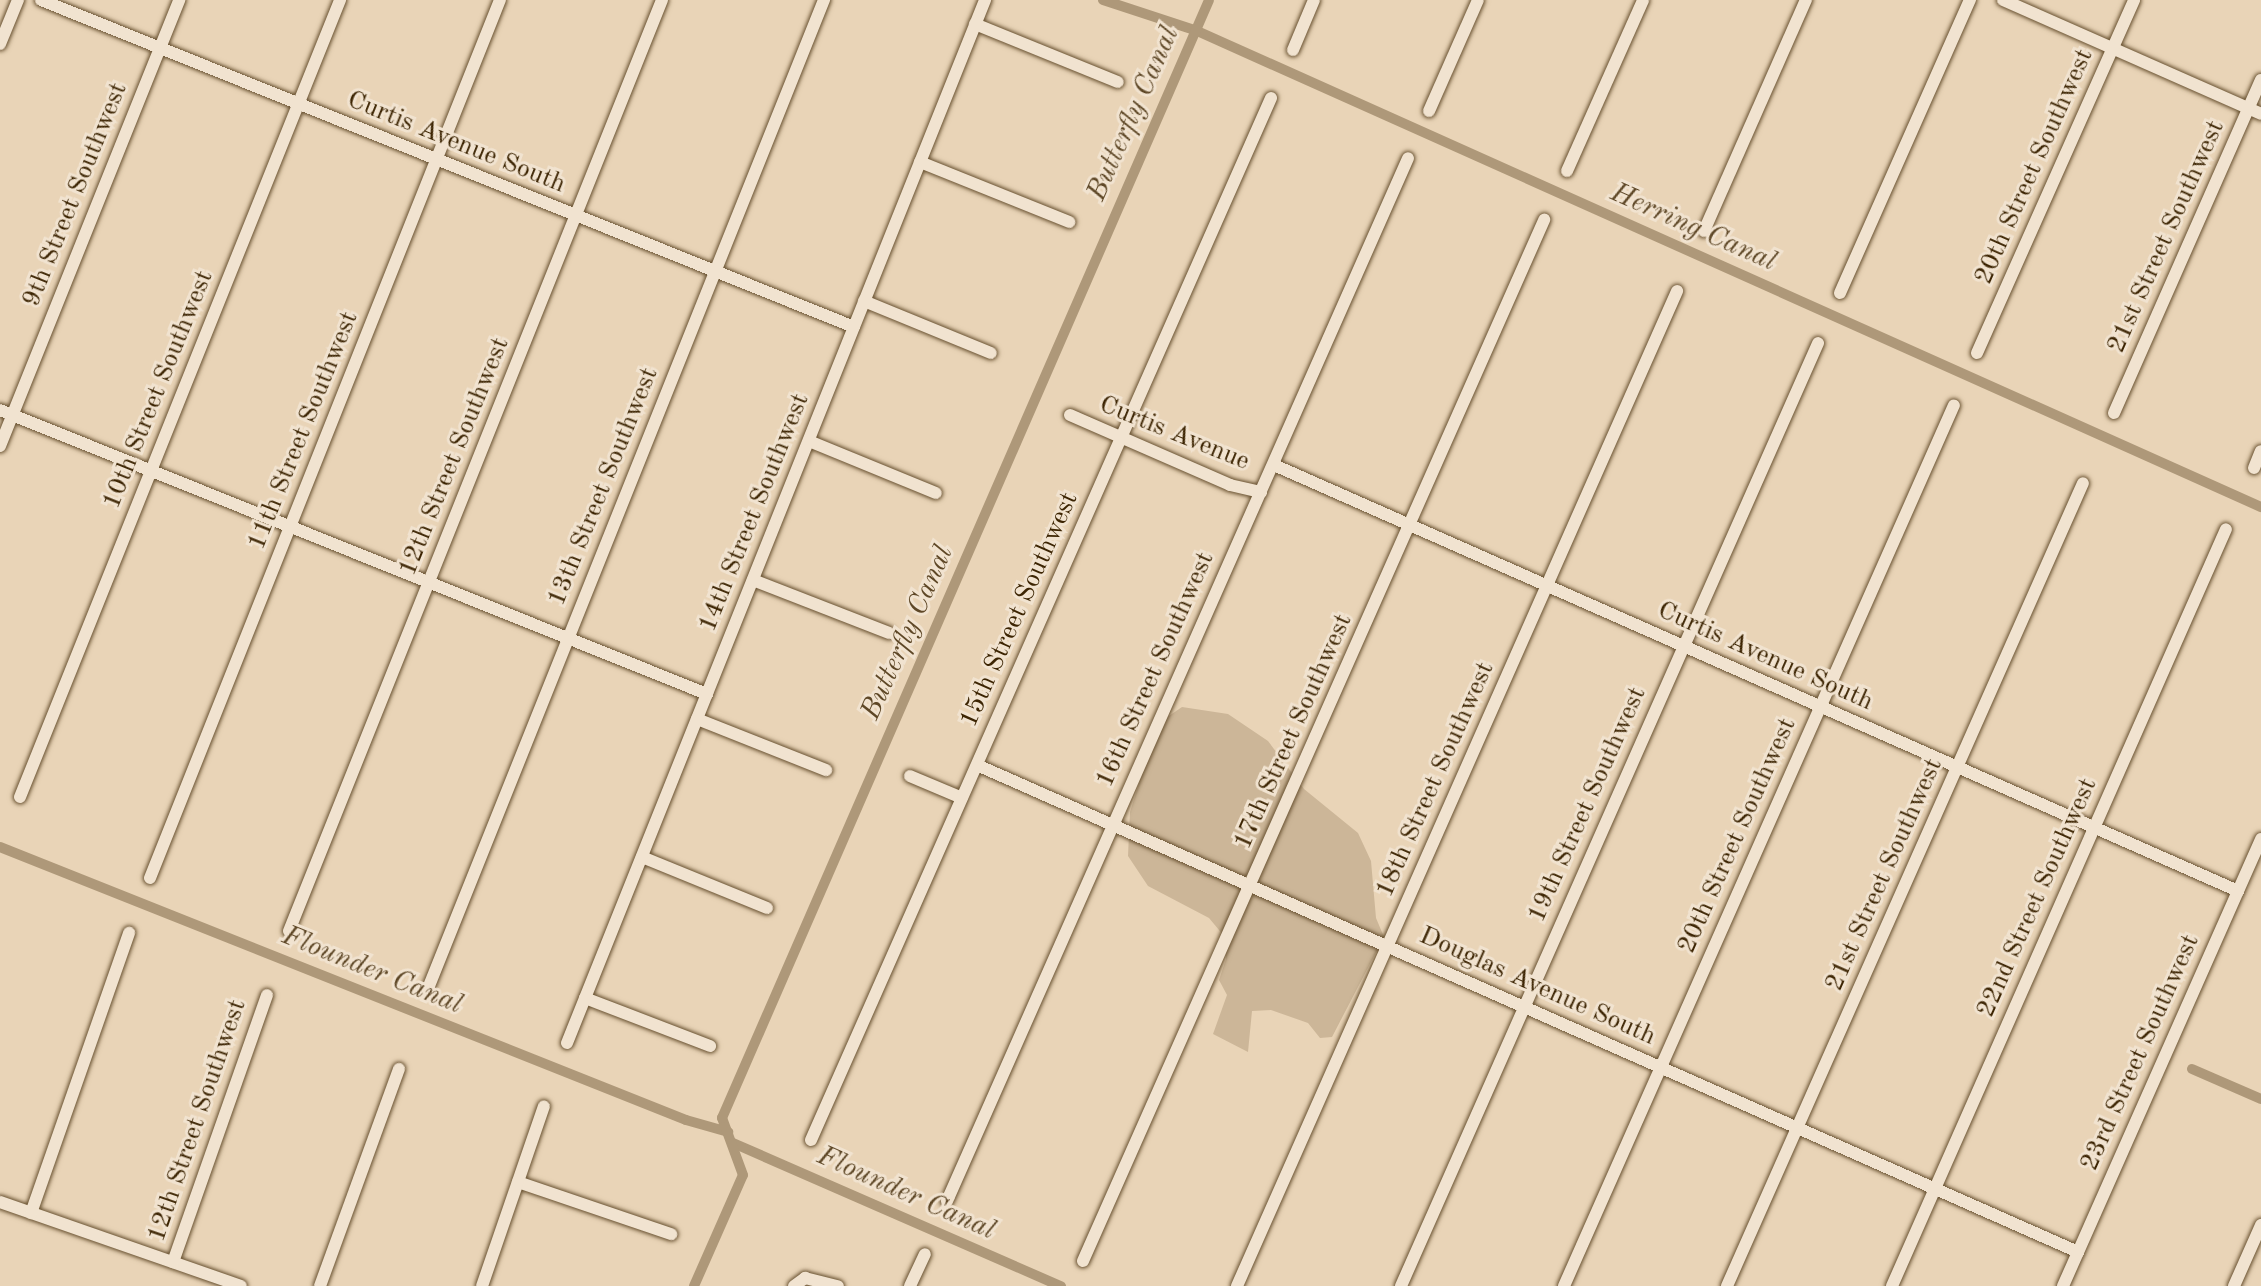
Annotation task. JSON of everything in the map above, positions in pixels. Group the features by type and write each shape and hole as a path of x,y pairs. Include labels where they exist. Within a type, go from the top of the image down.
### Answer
{"street":[{"path":"0,44 18,0"},
{"name":"Curtis Avenue South","path":"41,0 854,327"},
{"name":"9th Street Southwest","path":"0,446 6,412 178,0"},
{"name":"10th Street Southwest","path":"20,797 340,0"},
{"name":"11th Street Southwest","path":"150,878 500,0"},
{"name":"12th Street Southwest","path":"289,931 663,0"},
{"name":"13th Street Southwest","path":"427,991 824,0"},
{"name":"14th Street Southwest","path":"567,1043 985,0"},
{"path":"1293,50 1314,0"},
{"path":"1429,111 1478,0"},
{"path":"1567,171 1643,0"},
{"path":"1704,231 1806,0"},
{"path":"1840,293 1970,0"},
{"path":"2003,0 2255,111"},
{"name":"20th Street Southwest","path":"1978,352 2134,0"},
{"path":"975,24 1118,82"},
{"name":"21st Street Southwest","path":"2114,413 2255,111 2261,80"},
{"name":"15th Street Southwest","path":"811,1140 1271,98"},
{"name":"16th Street Southwest","path":"947,1201 1408,158"},
{"path":"920,162 1069,222"},
{"name":"17th Street Southwest","path":"1083,1261 1544,220"},
{"name":"18th Street Southwest","path":"1237,1286 1677,292"},
{"path":"864,302 991,353"},
{"name":"19th Street Southwest","path":"1401,1286 1818,343"},
{"name":"20th Street Southwest","path":"1564,1286 1954,405"},
{"path":"6,412 707,694"},
{"name":"Curtis Avenue","path":"1070,415 1230,485 1261,492"},
{"path":"808,441 936,493"},
{"path":"2254,468 2261,451"},
{"name":"Curtis Avenue South","path":"1274,465 2238,891"},
{"name":"21st Street Southwest","path":"1727,1286 2083,483"},
{"name":"22nd Street Southwest","path":"1892,1286 2226,529"},
{"path":"753,580 889,633"},
{"path":"697,719 826,770"},
{"name":"Douglas Avenue South","path":"977,765 2078,1252"},
{"path":"910,775 962,798"},
{"name":"23rd Street Southwest","path":"2064,1286 2261,839"},
{"path":"642,857 767,908"},
{"path":"30,1213 129,933"},
{"name":"12th Street Southwest","path":"173,1262 267,995"},
{"path":"586,998 710,1046"},
{"path":"320,1286 398,1069"},
{"path":"482,1286 544,1105"},
{"path":"518,1182 671,1234"},
{"path":"0,1202 241,1286"},
{"path":"2234,1286 2261,1225"},
{"path":"910,1286 925,1254"},
{"path":"794,1286 805,1278 838,1286"}],"shaded area":[{"path":"1182,707 1228,714 1268,741 1304,789 1358,833 1371,861 1376,918 1384,937 1332,1037 1320,1038 1308,1023 1271,1010 1252,1011 1248,1052 1213,1034 1227,995 1219,980 1226,959 1224,936 1209,918 1148,886 1128,856 1130,812 1141,777 1166,718"}],"waterway":[{"name":"Herring Canal","path":"1103,0 1195,30 2261,507"},
{"name":"Butterfly Canal","path":"694,1286 743,1175 722,1118 1209,0"},
{"name":"Flounder Canal","path":"0,847 686,1120 728,1132"},
{"path":"2192,1069 2261,1099"},
{"name":"Flounder Canal","path":"733,1143 1061,1286"}]}
